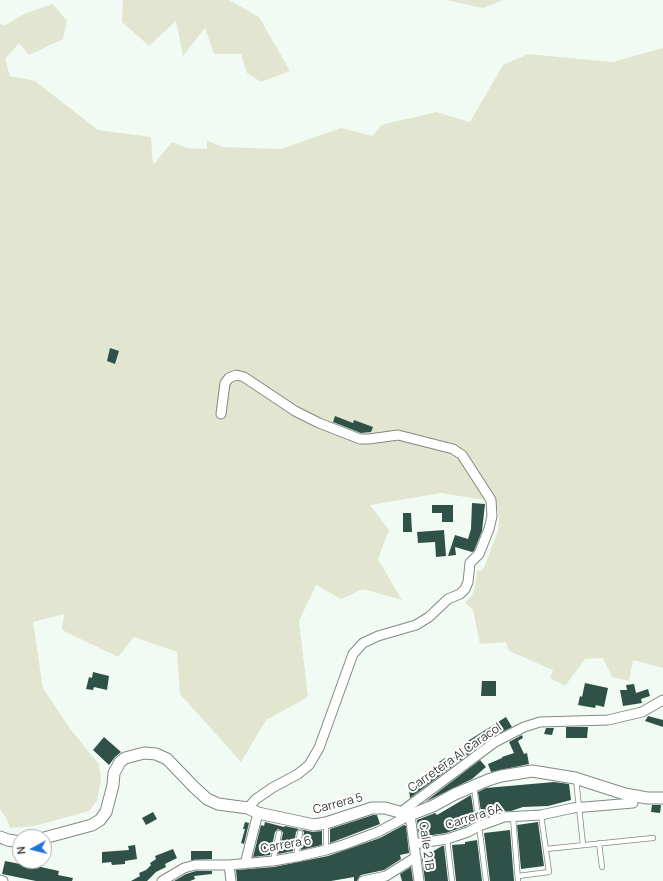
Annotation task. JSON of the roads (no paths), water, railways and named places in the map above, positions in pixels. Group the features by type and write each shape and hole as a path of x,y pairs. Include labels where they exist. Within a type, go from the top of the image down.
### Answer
{"street":[{"path":"221,414 224,383 229,378 236,375 244,377 295,411 319,423 360,439 398,436 454,449 462,455 491,500 492,516 489,529 479,554 470,563 468,582 465,589 460,594 448,599 429,617 416,625 378,636 363,644 353,654 319,748 309,765 298,774 272,788 256,799 245,864"},
{"name":"Carretera Al Caracol","path":"405,813 494,742 524,727 540,722 608,720 642,712 663,700"},
{"name":"Carrera 5","path":"52,836 92,825 100,820 106,812 113,785 114,773 120,762 125,758 144,753 156,754 167,759 207,799 218,804 314,825 326,823 372,808 385,808 405,813"},
{"name":"Carrera 6","path":"162,881 184,868 273,861 296,857 343,845 378,832 405,813 433,806 455,794 501,776 532,771 575,778 625,794 647,798 663,798"},
{"name":"Carrera 6A","path":"414,844 447,839 504,817 541,815 578,808 633,803"},
{"name":"Calle 21B","path":"405,813 414,844 419,881"},
{"path":"0,837 12,841"},
{"path":"364,881 386,878 416,857"},
{"path":"229,865 231,881"}],"lane":[{"path":"575,778 583,845"},
{"path":"474,786 486,881"},
{"path":"513,817 518,879 549,872 541,815"},
{"path":"326,823 326,850"},
{"path":"273,861 279,833"},
{"path":"296,857 300,833"},
{"path":"546,849 653,838"},
{"path":"447,839 452,881"},
{"path":"600,843 602,867"}]}
